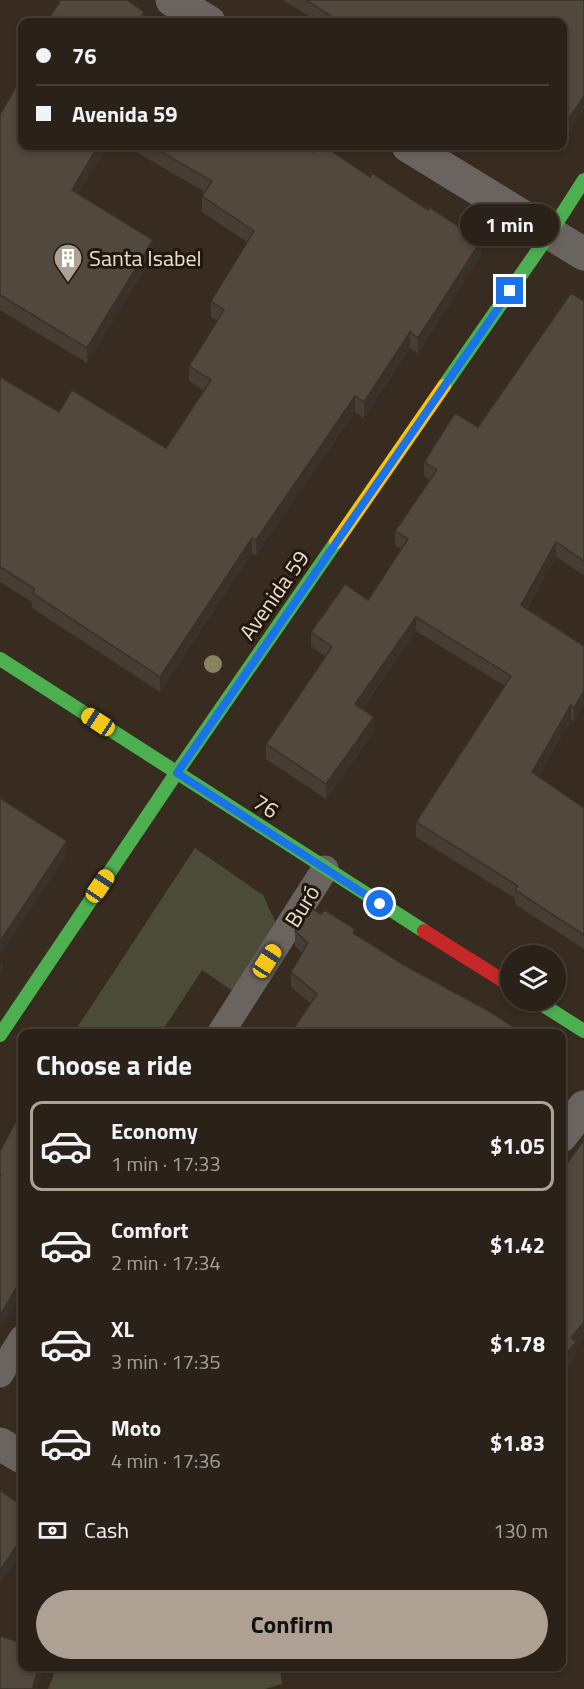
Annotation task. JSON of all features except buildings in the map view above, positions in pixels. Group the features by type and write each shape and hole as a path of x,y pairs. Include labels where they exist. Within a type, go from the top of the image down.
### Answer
{"street":[{"path":"172,0 201,18"},
{"path":"415,150 584,254"},
{"name":"Avenida 59","path":"0,1035 177,773 550,233 584,180"},
{"name":"76","path":"0,659 325,869 500,979"},
{"path":"552,1011 584,1031"},
{"path":"566,1130 584,1107"},
{"path":"0,1444 18,1455"}],"lane":[{"name":"Buró","path":"223,1029 325,869"},
{"path":"0,1374 18,1345"}],"green space":[{"path":"195,848 263,895 279,930 237,994 202,970 164,1029 76,1029"},
{"path":"55,1671 280,1671 282,1684 265,1689 48,1689"}],"traffic: fast":[{"path":"444,386 584,180"},
{"path":"0,1035 175,775 336,542"},
{"path":"0,659 424,931"},
{"path":"552,1011 584,1031"}],"traffic: slow":[{"path":"336,542 444,386"}],"traffic: jam":[{"path":"424,931 500,979"}],"place":[{"name":"Santa Isabel","path":"68,284"}],"route":[{"path":"380,904 177,773 510,291"}]}
